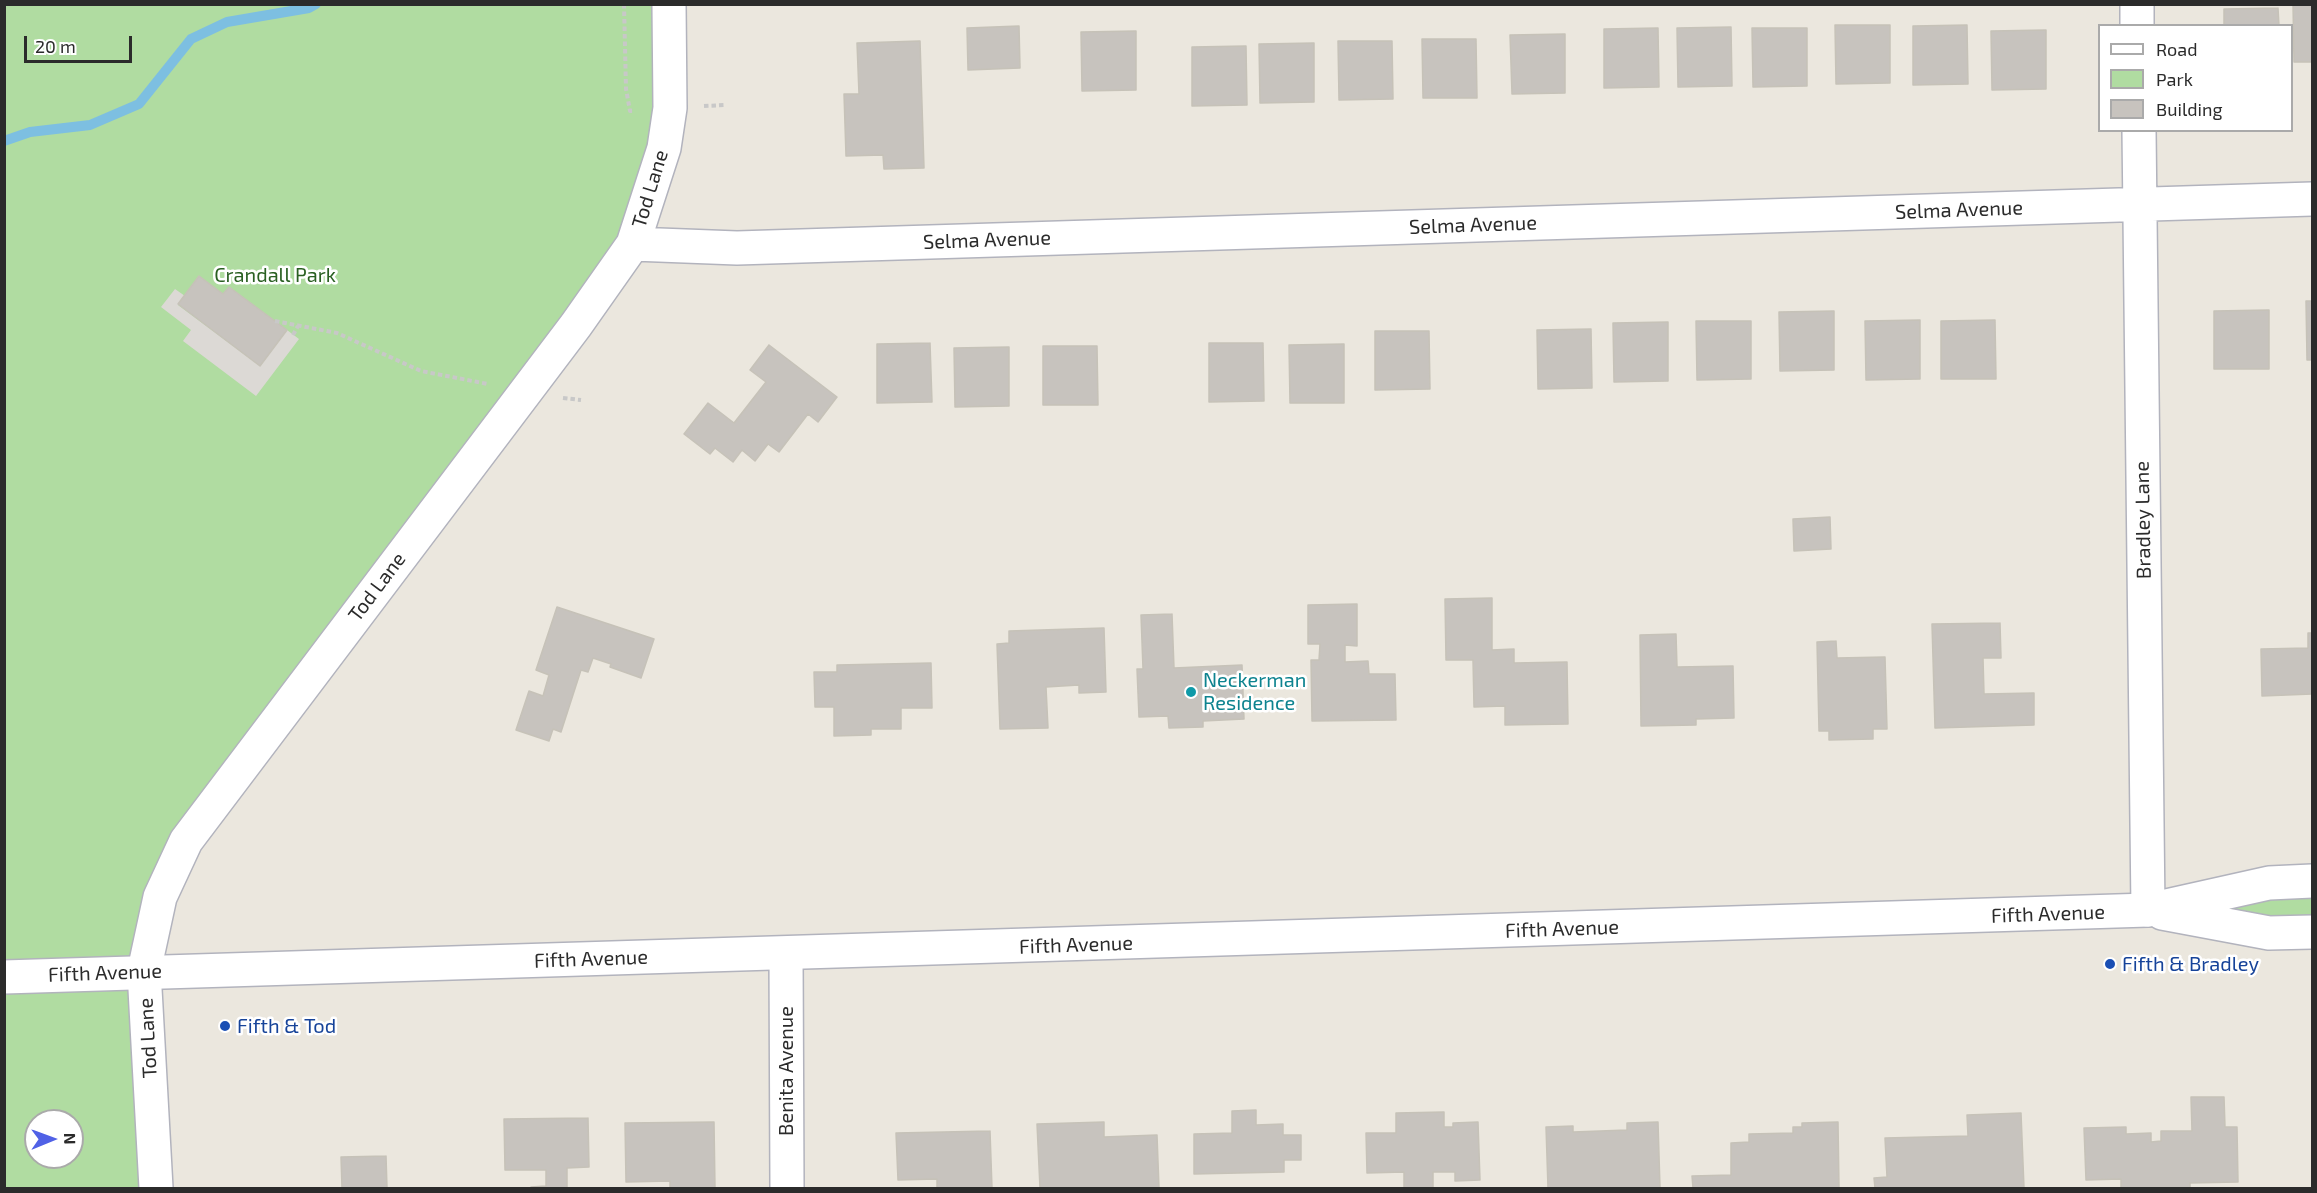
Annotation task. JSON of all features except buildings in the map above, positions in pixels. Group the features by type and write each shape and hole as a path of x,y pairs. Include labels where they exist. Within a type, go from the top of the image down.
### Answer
{"street":[{"name":"Tod Lane","path":"156,1188 144,971 160,897 186,841 576,325 633,244 664,148 670,108 669,4"},
{"path":"2137,4 2138,24"},
{"name":"Bradley Lane","path":"2139,132 2148,910"},
{"name":"Selma Avenue","path":"633,244 749,248 2313,199"},
{"name":"Fifth Avenue","path":"4,977 2148,910 2269,883 2313,881"},
{"name":"Fifth Avenue","path":"2148,910 2269,933 2313,932"},
{"name":"Benita Avenue","path":"786,954 787,1188"}],"path":[{"path":"274,321 336,333 421,371 525,392 581,400"},
{"path":"293,335 298,326"}],"green space":[{"name":"Crandall Park","path":"5,5 669,5 633,244 160,897 156,1188 5,1188"},
{"path":"2312,881 2312,932 2148,910"}],"shaded area":[{"path":"175,289 185,296 178,305 260,366 287,330 299,339 256,396 183,341 191,330 161,307"}],"waterway":[{"path":"4,141 30,132 90,125 139,104 191,39 227,22 309,8 316,4"}],"place":[{"name":"Neckerman Residence","path":"1191,692"},
{"name":"Fifth & Bradley","path":"2110,964"},
{"name":"Fifth & Tod","path":"225,1026"}]}
